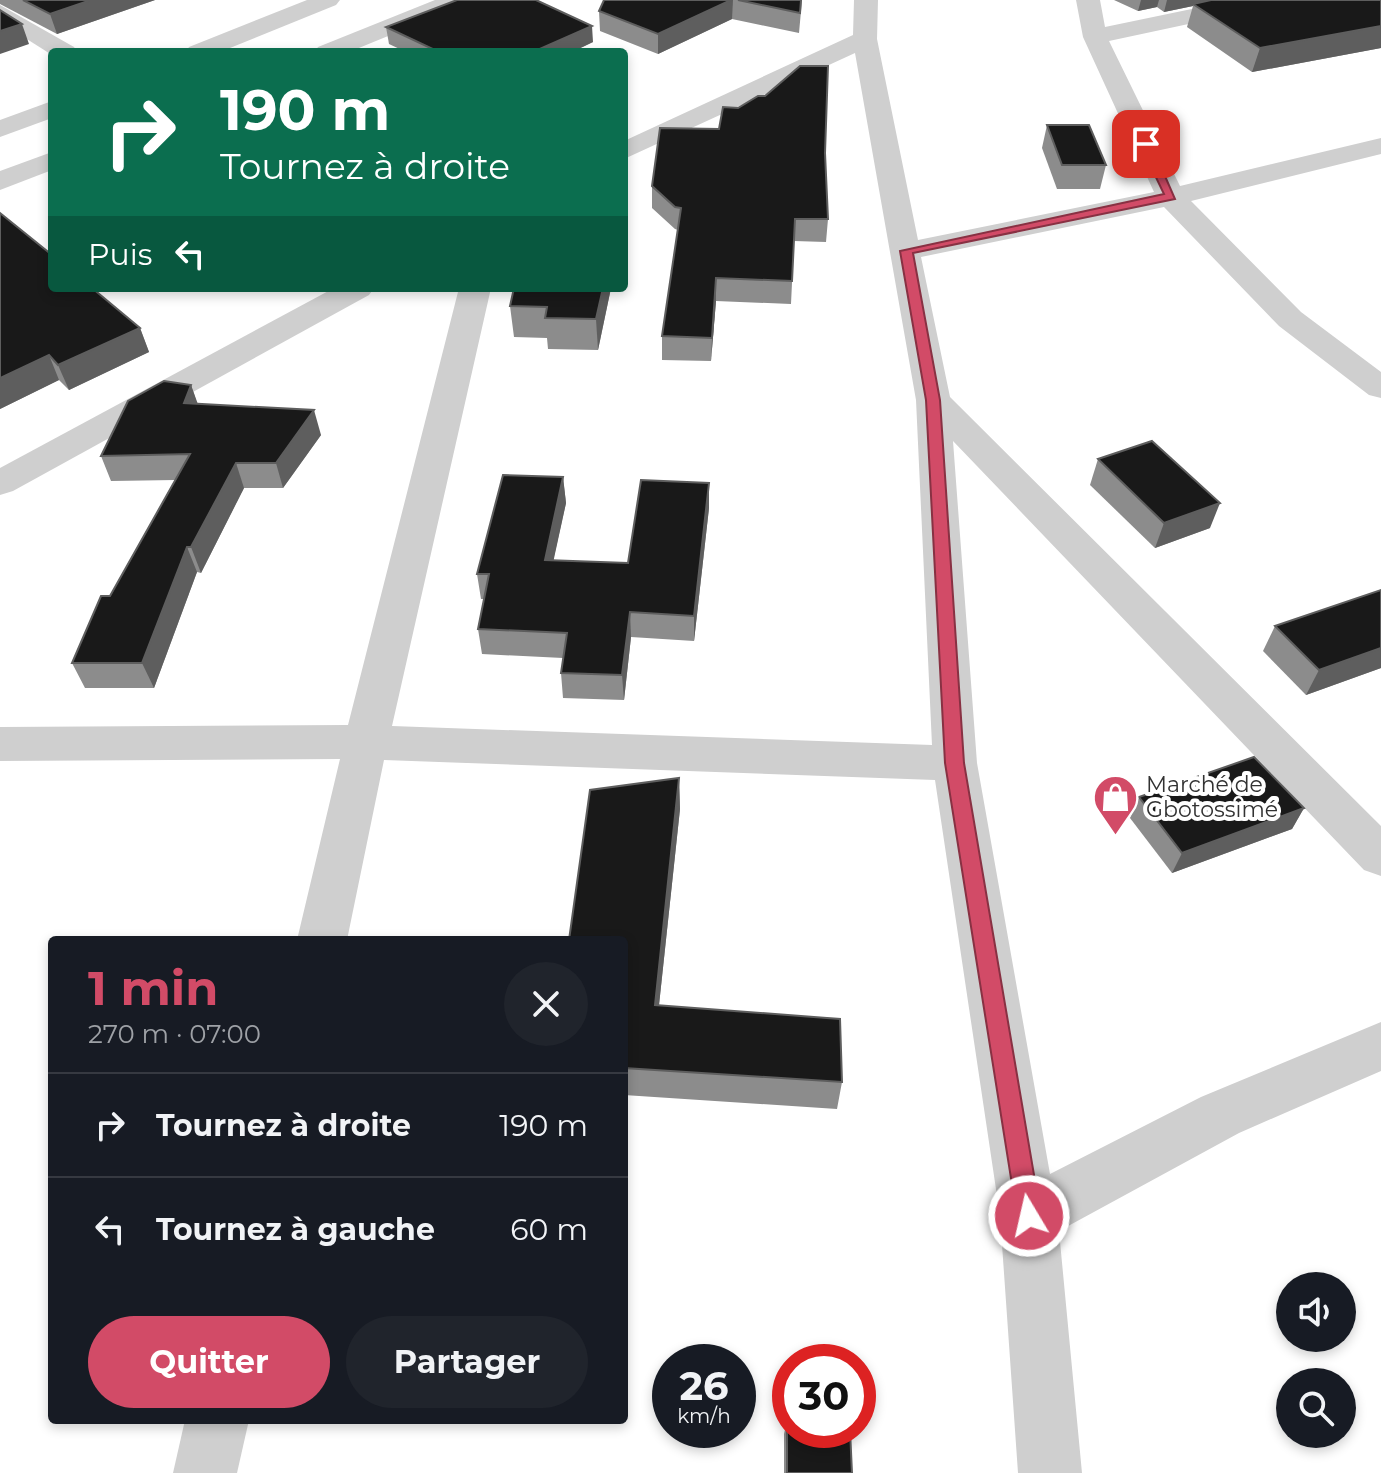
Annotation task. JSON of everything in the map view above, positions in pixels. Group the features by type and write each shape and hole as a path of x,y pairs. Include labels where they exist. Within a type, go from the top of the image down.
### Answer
{"street":[{"path":"209,48 328,0"},
{"path":"340,48 456,0"},
{"path":"866,0 865,39 933,400 955,763 1029,1216 1050,1473"},
{"path":"1088,0 1095,37 1171,197 1290,319 1381,388"},
{"path":"1095,37 1268,0"},
{"path":"0,12 58,48"},
{"path":"280,21 328,48"},
{"path":"628,149 865,39"},
{"path":"0,129 48,111"},
{"path":"907,251 1171,197 1381,146"},
{"path":"0,181 48,162"},
{"path":"0,483 351,292"},
{"path":"323,936 474,292"},
{"path":"933,400 1381,856"},
{"path":"0,744 366,742 955,763"},
{"path":"1029,1216 1220,1115 1381,1046"},
{"path":"205,1473 216,1424"}],"building":[{"path":"23,0 91,0 50,14"},
{"path":"457,0 536,0 592,26 542,48 431,48 386,27"},
{"path":"604,0 731,0 658,34 599,11"},
{"path":"738,0 801,0 800,13"},
{"path":"1211,0 1381,0 1381,26 1260,48 1193,4"},
{"path":"0,10 22,24 0,31"},
{"path":"800,66 828,66 825,153 828,219 795,219 792,281 716,278 712,338 662,336 681,208 675,207 652,186 660,128 719,129 723,107 738,108 758,96 765,96"},
{"path":"1047,125 1089,125 1106,165 1062,165"},
{"path":"0,213 48,252 48,292 97,292 140,328 58,365 49,355 0,378"},
{"path":"513,292 602,292 596,319 545,318 547,307 510,306"},
{"path":"164,381 191,385 184,403 314,410 276,463 236,463 191,547 187,547 142,663 72,663 101,596 110,596 190,454 101,456 128,401"},
{"path":"1152,441 1220,503 1164,523 1098,459"},
{"path":"503,475 563,477 545,560 628,563 641,480 709,483 694,616 630,612 622,675 561,673 567,633 478,629 489,574 477,574"},
{"path":"1381,590 1381,648 1319,670 1275,626"},
{"path":"1254,757 1304,808 1182,853 1139,797"},
{"path":"679,778 655,1005 840,1019 842,1082 628,1068 628,936 570,936 590,790"},
{"path":"787,1448 851,1448 852,1473 787,1473"}],"place":[{"name":"Marché de Gbotossimé","path":"1115,836"}],"route":[{"path":"1029,1216 955,763 933,400 907,251 1171,197 1146,144"}]}
